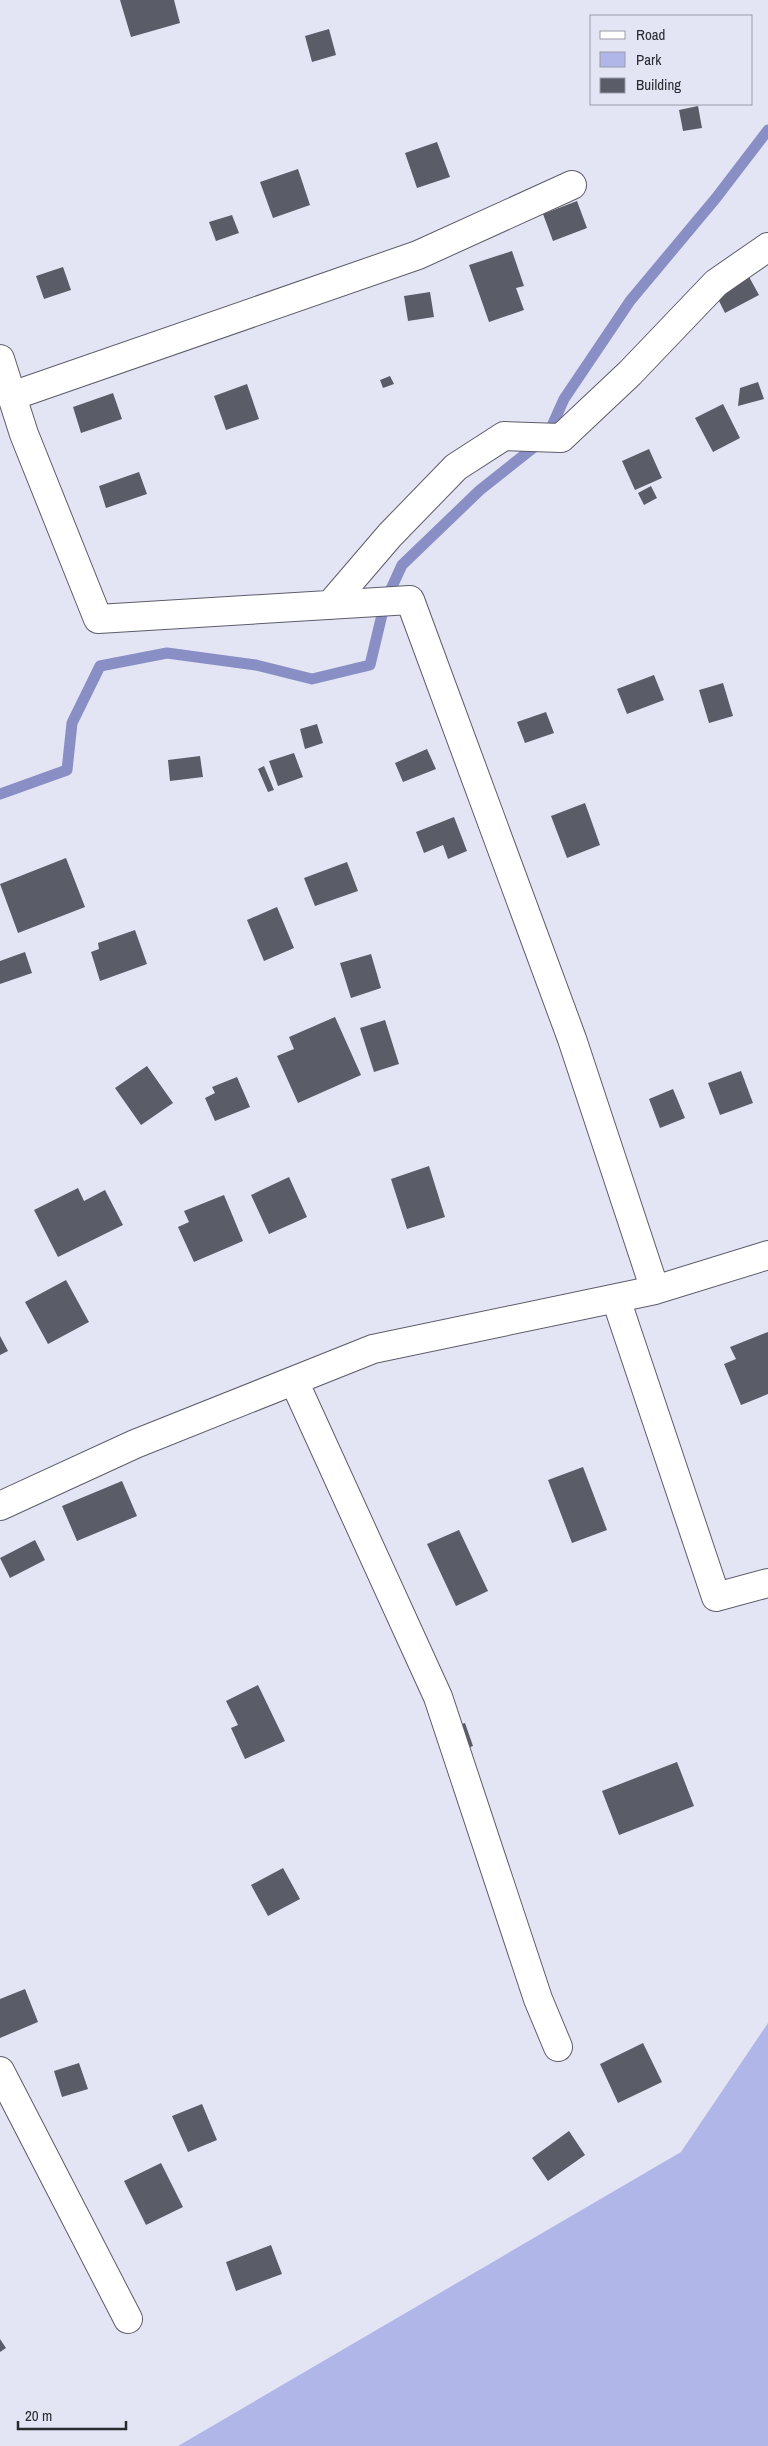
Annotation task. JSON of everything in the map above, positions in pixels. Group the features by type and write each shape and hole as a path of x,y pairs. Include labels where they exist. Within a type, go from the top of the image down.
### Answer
{"street":[{"path":"12,396 418,255 572,185"},
{"path":"330,605 390,535 456,467 504,436 561,438 630,373 716,283 768,247"},
{"path":"0,359 24,434 98,618 410,600 572,1039 656,1290"},
{"path":"0,1506 135,1444 373,1349 656,1290 768,1255"},
{"path":"616,1299 716,1597 768,1582"},
{"path":"294,1381 438,1697 538,1999 558,2048"},
{"path":"0,2071 128,2319"}],"green space":[{"path":"768,2023 768,2446 178,2446 681,2152"}],"building":[{"path":"120,0 174,0 180,23 131,37"},
{"path":"329,29 336,55 312,62 305,36"},
{"path":"698,106 702,128 683,131 679,110"},
{"path":"437,142 450,177 417,188 405,153"},
{"path":"298,169 310,205 273,218 260,182"},
{"path":"577,201 587,228 553,241 543,214"},
{"path":"232,215 239,233 216,241 209,222"},
{"path":"512,251 524,286 516,288 524,310 489,322 469,265"},
{"path":"63,267 71,290 44,299 36,276"},
{"path":"748,275 759,295 725,313 715,293"},
{"path":"430,292 434,317 408,321 404,296"},
{"path":"390,376 394,384 383,388 380,380"},
{"path":"758,382 764,399 738,406 740,388"},
{"path":"247,384 259,419 226,430 214,396"},
{"path":"113,393 122,419 81,433 73,407"},
{"path":"723,404 740,438 713,452 695,418"},
{"path":"649,449 662,478 635,490 622,461"},
{"path":"139,472 147,494 106,508 99,486"},
{"path":"651,486 657,498 644,505 638,493"},
{"path":"654,675 664,700 627,714 617,689"},
{"path":"723,683 733,716 709,723 699,690"},
{"path":"546,712 554,733 525,743 517,722"},
{"path":"317,724 323,743 305,749 300,729"},
{"path":"427,749 436,769 403,782 395,763"},
{"path":"294,753 303,777 278,786 269,761"},
{"path":"200,756 203,777 170,781 168,760"},
{"path":"264,766 274,790 268,792 258,769"},
{"path":"585,803 600,845 567,858 551,816"},
{"path":"454,817 467,851 448,859 443,845 424,853 416,832"},
{"path":"66,858 85,907 18,933 0,884"},
{"path":"347,862 358,891 315,906 304,878"},
{"path":"277,907 294,948 264,961 247,920"},
{"path":"135,930 147,964 100,981 91,952 99,949 98,943"},
{"path":"25,952 32,973 0,984 0,961"},
{"path":"371,954 381,988 351,998 340,963"},
{"path":"335,1017 361,1075 298,1103 277,1056 294,1049 289,1037"},
{"path":"385,1020 399,1064 374,1072 360,1028"},
{"path":"147,1066 173,1103 141,1125 115,1088"},
{"path":"741,1071 753,1103 720,1115 708,1083"},
{"path":"237,1077 250,1107 215,1121 205,1098 215,1093 212,1087"},
{"path":"673,1089 685,1118 660,1128 649,1099"},
{"path":"429,1166 445,1217 407,1229 391,1179"},
{"path":"289,1177 307,1217 269,1234 251,1195"},
{"path":"78,1188 84,1201 105,1190 123,1225 58,1257 34,1210"},
{"path":"224,1195 243,1241 194,1262 178,1227 189,1222 184,1211"},
{"path":"66,1280 89,1322 48,1344 25,1302"},
{"path":"768,1332 768,1394 741,1405 724,1364 736,1359 730,1347"},
{"path":"0,1336 8,1351 0,1355"},
{"path":"583,1467 607,1530 572,1543 548,1480"},
{"path":"122,1481 137,1516 77,1541 62,1506"},
{"path":"459,1530 488,1591 456,1606 427,1544"},
{"path":"35,1540 45,1560 10,1578 0,1558"},
{"path":"258,1685 285,1741 245,1759 231,1728 238,1725 226,1701"},
{"path":"465,1723 473,1746 466,1749 458,1725"},
{"path":"677,1762 694,1806 619,1835 602,1791"},
{"path":"283,1868 300,1899 268,1916 251,1885"},
{"path":"25,1989 38,2022 0,2038 0,1999"},
{"path":"643,2043 662,2082 618,2103 600,2064"},
{"path":"79,2063 88,2089 62,2097 54,2071"},
{"path":"202,2104 217,2140 188,2152 172,2116"},
{"path":"569,2131 585,2155 548,2181 532,2158"},
{"path":"161,2163 183,2207 146,2225 124,2181"},
{"path":"271,2245 282,2274 236,2291 226,2262"},
{"path":"0,2339 6,2348 0,2352"}],"waterway":[{"path":"0,794 67,770 72,723 100,666 167,653 256,665 312,679 370,665 385,602 402,565 480,490 547,437 564,399 630,301 716,198 768,130"}]}
